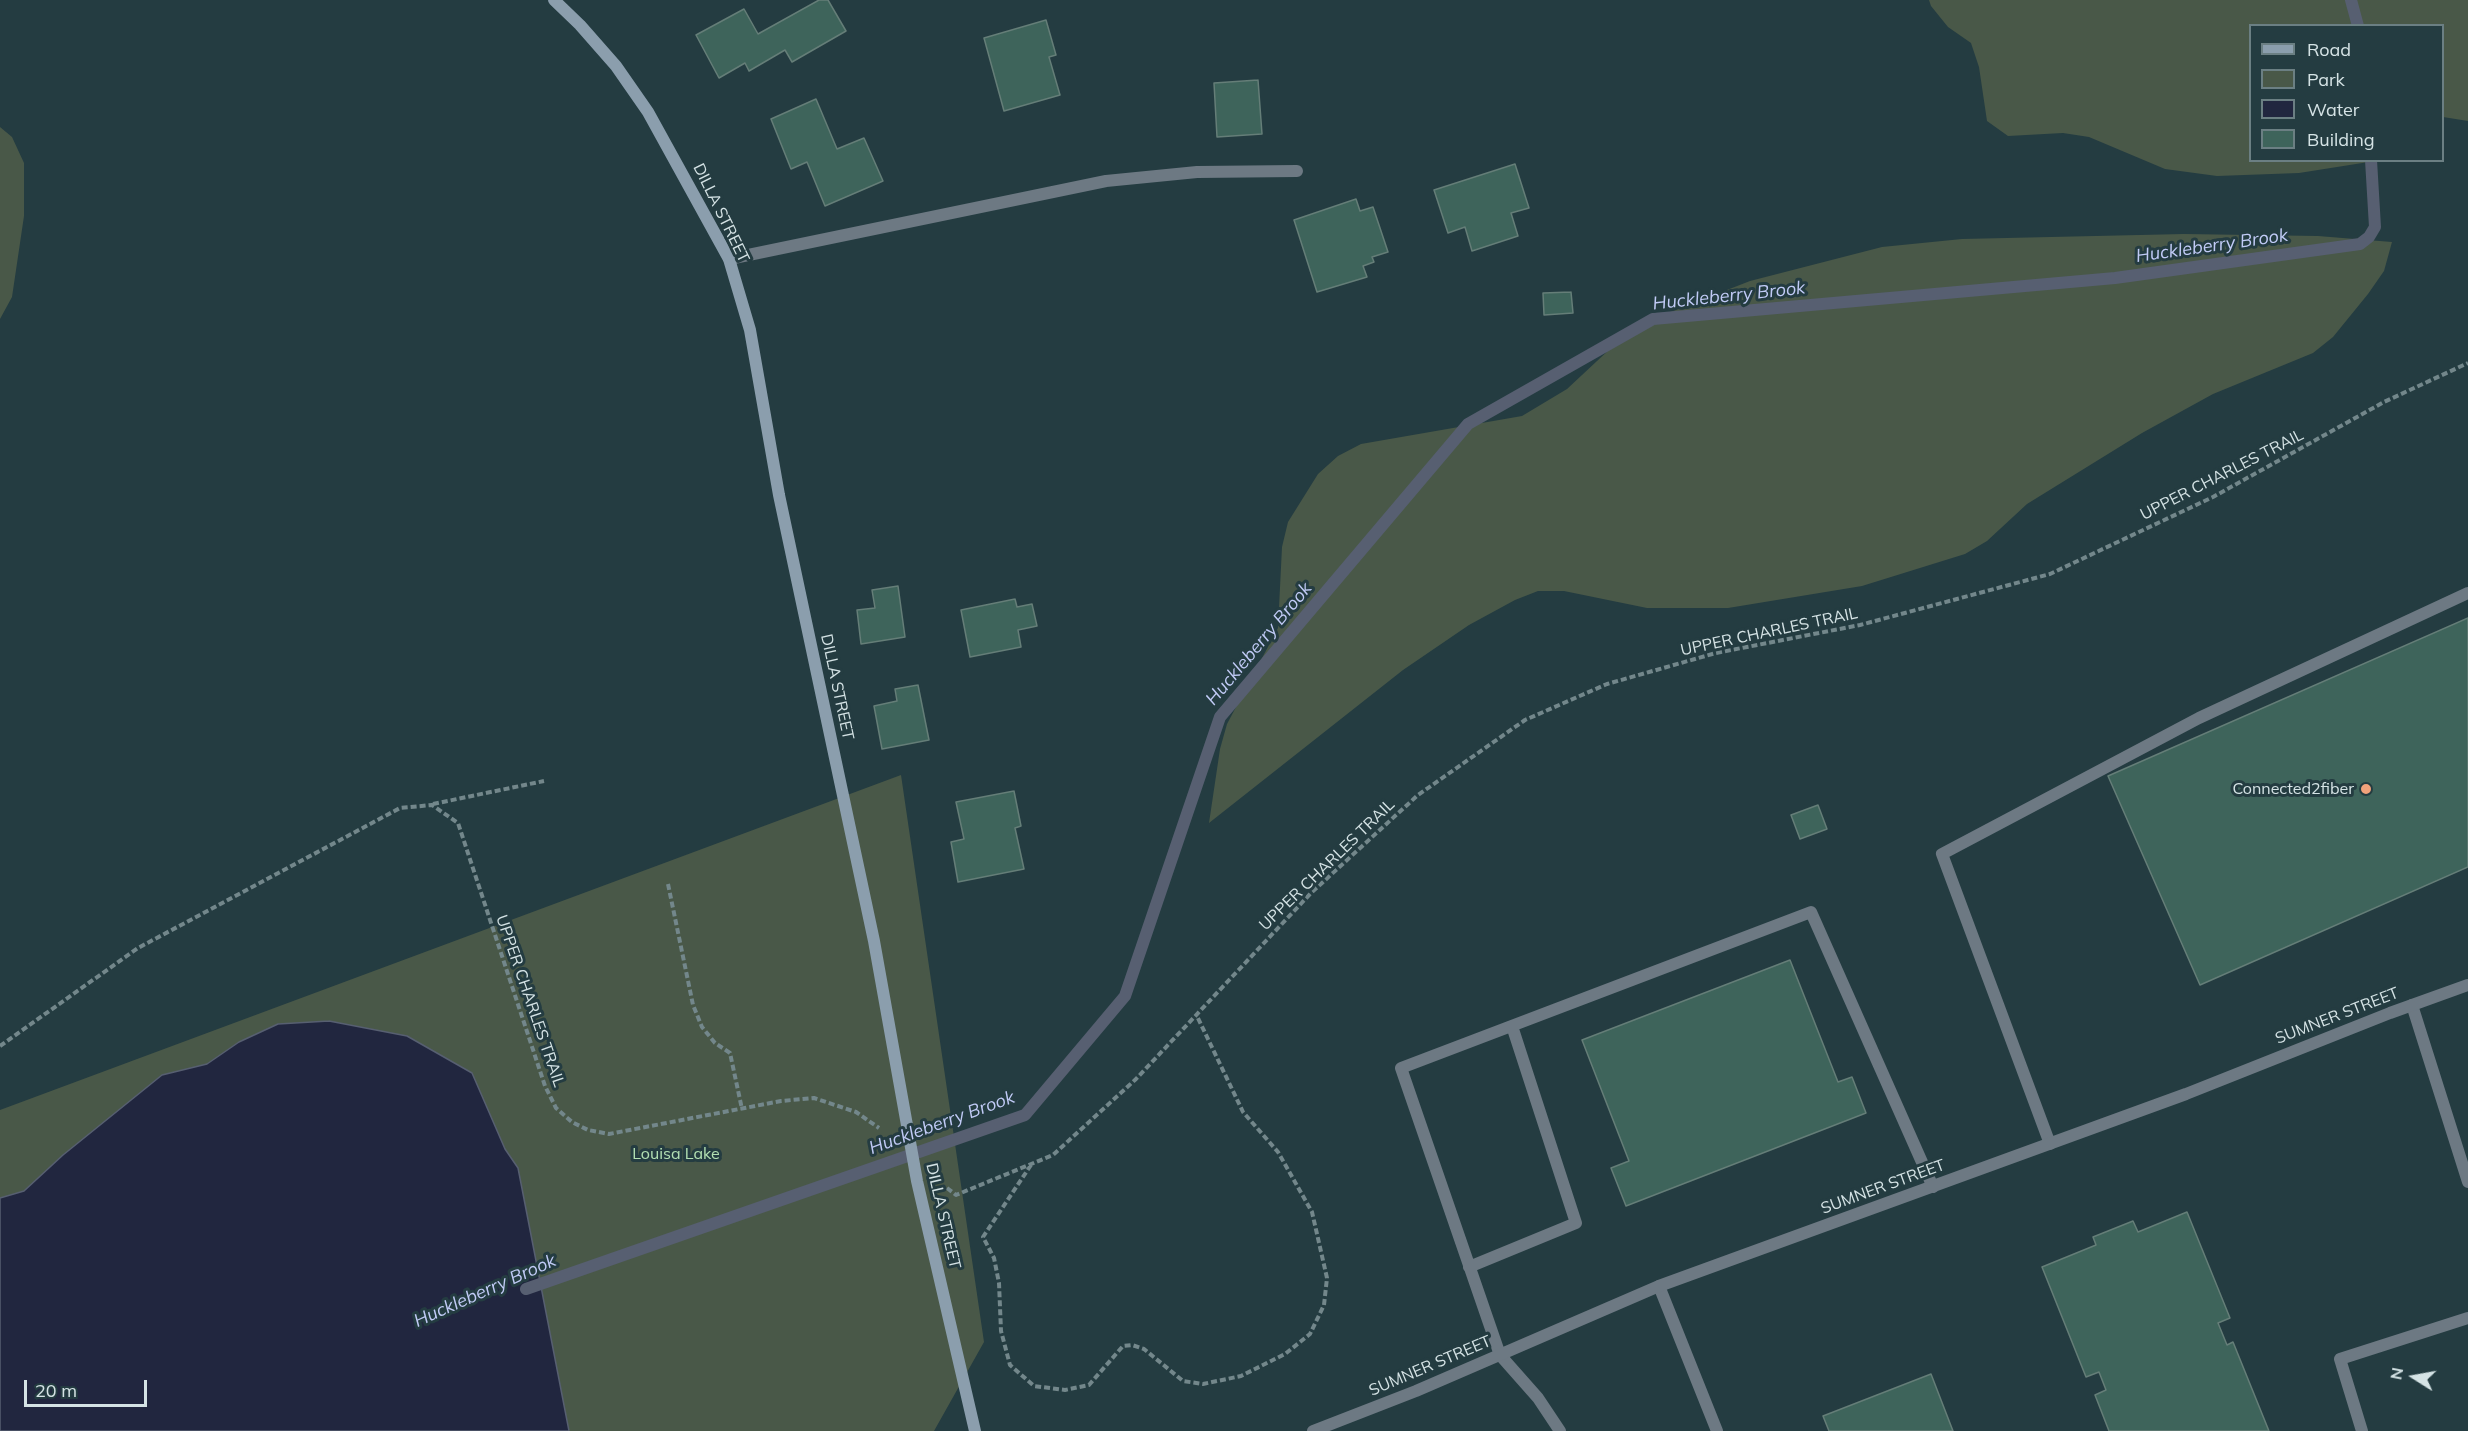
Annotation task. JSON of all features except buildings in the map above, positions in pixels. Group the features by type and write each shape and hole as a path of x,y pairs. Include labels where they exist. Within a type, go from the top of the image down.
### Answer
{"main road":[{"name":"DILLA STREET","path":"554,0 580,25 615,66 648,112 729,259 750,330 779,495 874,942 917,1181 975,1431"}],"street":[{"path":"729,259 1106,181 1197,172 1297,171"},
{"path":"2050,1144 1942,854 2199,718 2468,593"},
{"path":"1560,1431 1538,1398 1500,1355 1401,1068 1811,912 1933,1186"},
{"name":"SUMNER STREET","path":"1314,1431 1500,1355 1659,1286 2186,1094 2468,985"},
{"path":"2412,1005 2468,1182"},
{"path":"1469,1267 1576,1223 1512,1026"},
{"path":"1659,1286 1717,1431"},
{"path":"2362,1431 2340,1359 2468,1318"}],"path":[{"name":"UPPER CHARLES TRAIL","path":"956,1196 1053,1155 1136,1079 1311,893 1418,795 1525,720 1607,684 1716,652 1860,626 2049,574 2213,497 2384,402 2468,363"},
{"path":"0,1046 138,948 400,808 432,805 544,781"},
{"name":"UPPER CHARLES TRAIL","path":"432,805 458,823 544,1086 556,1108 572,1122 588,1130 609,1134 781,1101 814,1098 839,1105 870,1121"},
{"path":"668,884 693,1005 702,1027 715,1042 730,1053 742,1109"},
{"path":"1031,1165 983,1238 994,1258 999,1283 1001,1331 1011,1365 1034,1386 1065,1390 1089,1385 1123,1346 1132,1345 1144,1349 1183,1382 1203,1384 1240,1376 1285,1354 1310,1334 1324,1305 1328,1278 1312,1212 1278,1152 1243,1112 1196,1014"}],"green space":[{"path":"1929,0 2468,0 2468,121 2444,117 2444,24 2249,24 2249,162 2369,162 2299,173 2217,176 2165,169 2089,137 2063,133 2008,136 1987,121 1979,67 1971,43 1948,27 1931,6"},
{"path":"0,127 12,137 24,163 24,216 12,297 0,319"},
{"path":"2184,234 2318,236 2392,242 2384,271 2368,294 2333,337 2313,353 2213,394 2142,433 2027,504 1987,541 1965,554 1862,586 1728,608 1647,608 1564,591 1538,591 1515,600 1469,625 1403,670 1209,823 1220,749 1227,724 1278,628 1282,547 1288,522 1318,474 1338,456 1361,444 1522,416 1567,389 1627,333 1650,320 1750,281 1882,247 1962,239"},
{"name":"Louisa Lake","path":"901,775 984,1342 934,1431 0,1431 0,1110"}],"water":[{"path":"329,1021 407,1036 472,1073 505,1149 518,1168 569,1431 0,1431 0,1198 24,1191 63,1155 162,1075 207,1064 239,1042 278,1024"}],"waterway":[{"name":"Huckleberry Brook","path":"2351,0 2357,24"},
{"name":"Huckleberry Brook","path":"526,1289 1025,1115 1125,996 1220,717 1468,424 1653,319 2115,278 2360,244 2369,237 2375,227 2371,162"}],"place":[{"name":"Connected2fiber","path":"2366,789"}]}
